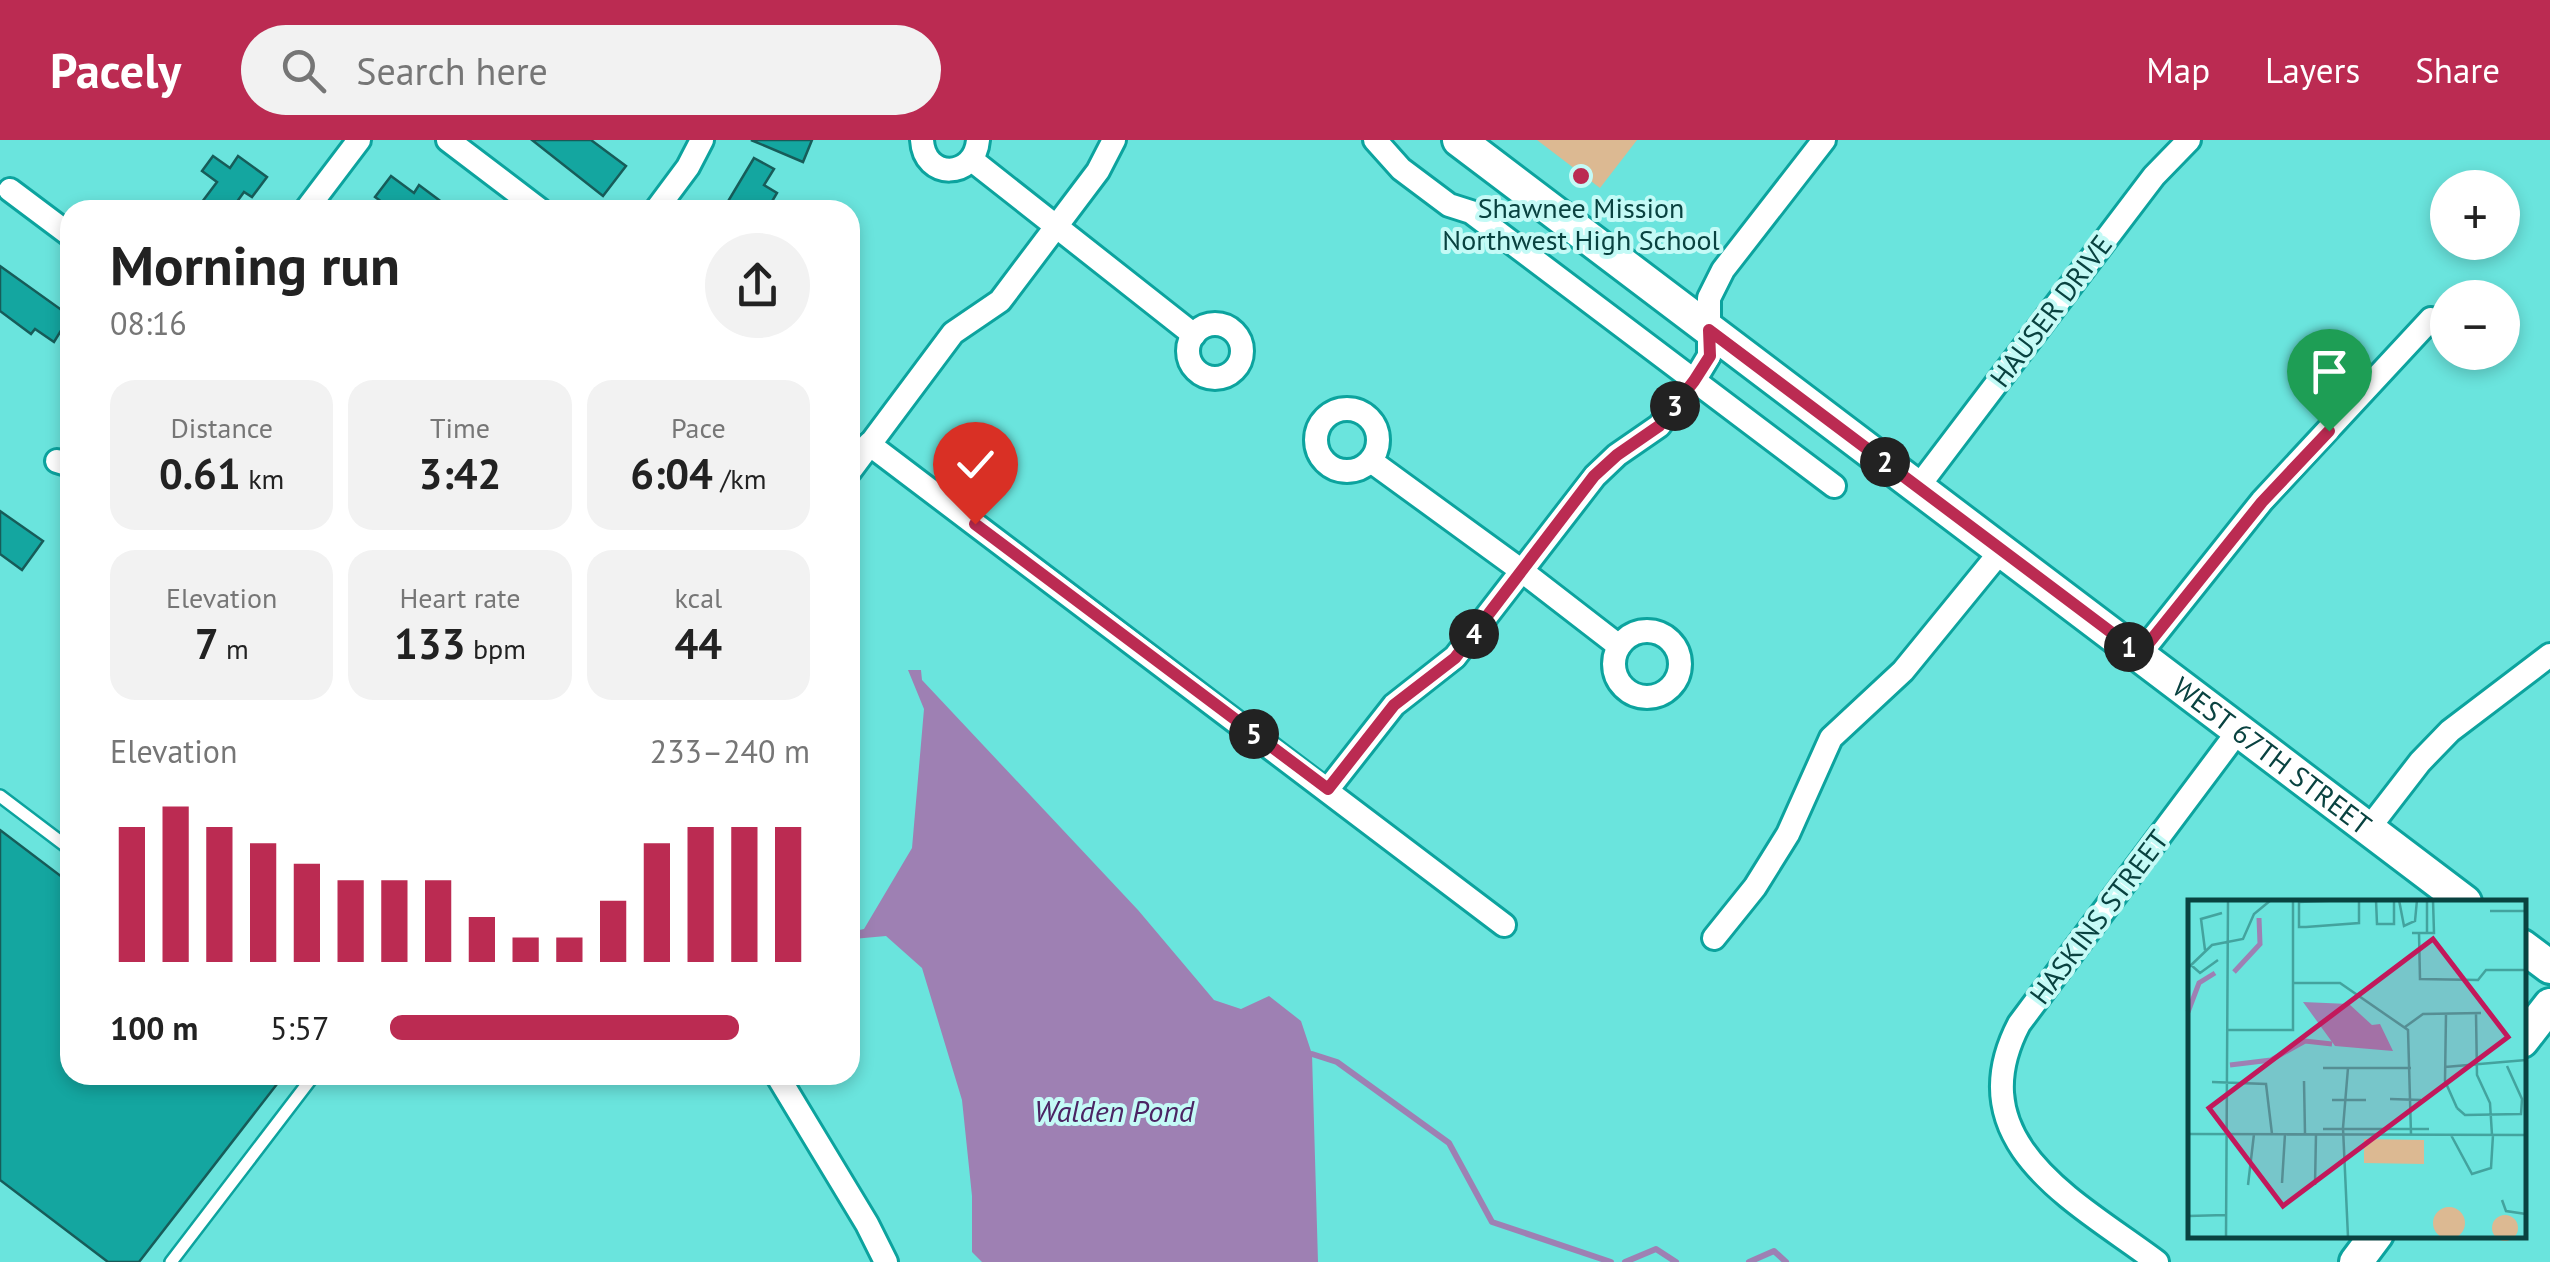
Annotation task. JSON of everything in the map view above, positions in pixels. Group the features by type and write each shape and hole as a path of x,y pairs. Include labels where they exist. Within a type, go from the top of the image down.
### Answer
{"street":[{"path":"314,200 359,140"},
{"path":"448,140 527,200"},
{"path":"663,200 702,140"},
{"path":"922,140 926,156 939,168 956,170 974,150 1057,226 1194,335"},
{"path":"860,458 953,333 1000,301 1098,171 1114,140"},
{"path":"1375,140 1401,169 1448,205 1471,212 1834,486"},
{"name":"WEST 67TH STREET","path":"1459,140 2462,900"},
{"path":"1328,789 1394,705 1455,658 1594,476 1659,426 1694,381 1710,356 1709,298 1724,270 1824,140"},
{"name":"HAUSER DRIVE","path":"1918,486 2154,176 2189,140"},
{"path":"10,190 60,228"},
{"path":"2140,654 2262,502 2430,320"},
{"path":"870,444 1504,925"},
{"path":"1370,461 1522,570 1619,646"},
{"path":"1714,938 1756,887 1788,834 1831,738 1904,672 2000,551"},
{"path":"2369,828 2420,762 2450,731 2550,655"},
{"name":"HASKINS STREET","path":"2156,1262 2038,1170 2015,1141 2006,1120 2003,1064 2019,1024 2238,730"},
{"path":"2525,948 2550,967"},
{"path":"2525,1037 2550,1005"},
{"path":"783,1085 886,1262"},
{"path":"2356,1262 2375,1237"}],"lane":[{"path":"0,796 60,841"},
{"path":"170,1262 306,1085"}],"shaded area":[{"path":"1537,140 1637,140 1600,188"}],"water":[{"name":"Walden Pond","path":"908,670 921,670 922,680 1138,910 1214,1000 1241,1009 1269,996 1301,1021 1312,1054 1318,1262 982,1262 972,1252 972,1196 962,1100 922,968 886,936 860,938 860,930 912,848 924,709"}],"building":[{"path":"532,140 591,140 626,166 603,196"},
{"path":"751,140 812,140 803,162"},
{"path":"213,156 230,168 238,156 267,177 252,197 244,192 238,200 204,200 217,182 202,171"},
{"path":"754,158 774,169 764,185 777,193 773,200 729,200"},
{"path":"391,176 414,193 419,185 439,200 379,200 375,197"},
{"path":"0,266 60,309 60,332 54,342 35,329 31,334 0,311"},
{"path":"0,511 43,541 22,570 0,554"},
{"path":"0,830 60,875 60,1085 276,1085 139,1262 108,1262 0,1180"}],"waterway":[{"path":"1312,1054 1337,1062 1449,1143 1492,1222 1611,1262"},
{"path":"1625,1262 1656,1249 1676,1262"},
{"path":"1749,1262 1774,1251 1786,1262"}],"place":[{"name":"Shawnee Mission Northwest High School","path":"1581,176"}],"route":[{"path":"975,524 1328,789 1394,705 1455,658 1594,476 1659,426 1710,356 1709,330 2140,654 2262,502 2329,431"}]}
